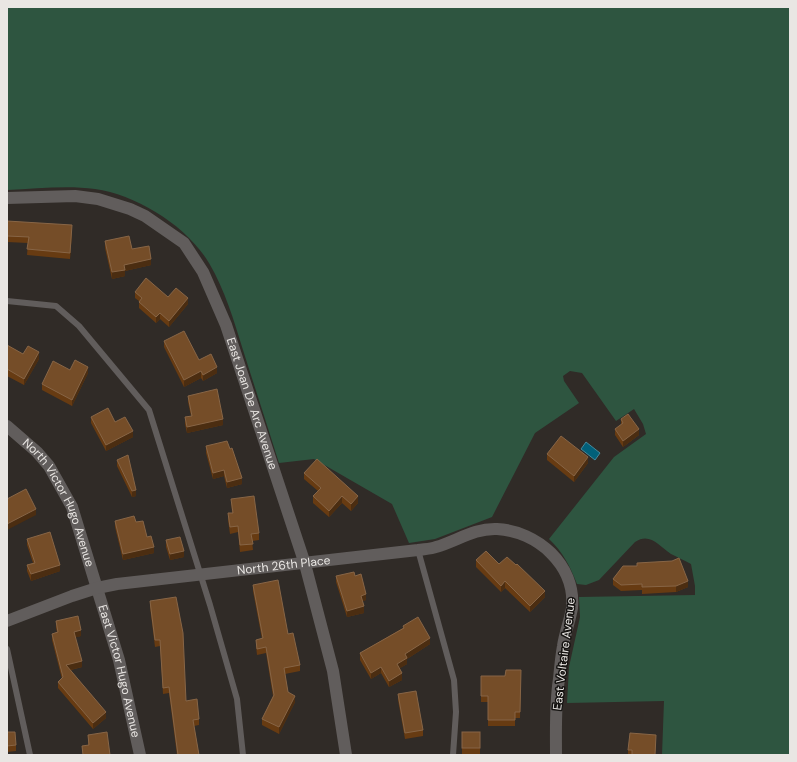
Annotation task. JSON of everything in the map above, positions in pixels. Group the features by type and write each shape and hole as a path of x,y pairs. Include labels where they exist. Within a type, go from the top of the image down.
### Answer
{"street":[{"name":"East Joan De Arc Avenue","path":"7,198 75,196 98,199 130,209 145,216 184,243 203,272 226,325 304,564 333,671 346,755"},
{"name":"North Victor Hugo Avenue","path":"7,426 37,452 63,488 72,506 83,537 97,588"},
{"name":"North 26th Place","path":"7,621 97,588 418,550 436,547 470,533 496,529 507,530 535,540 555,557"},
{"name":"East Voltaire Avenue","path":"555,557 567,576 571,591 572,608 562,647 558,684 556,755"},
{"name":"East Victor Hugo Avenue","path":"97,588 119,660 140,755"}],"lane":[{"path":"7,301 56,306 79,326 149,410 236,699 243,755"},
{"path":"418,550 454,680 456,712 453,755"},
{"path":"7,649 30,755"}],"green space":[{"path":"7,7 790,7 790,755 662,755 664,701 567,703 569,667 580,617 579,597 695,595 691,564 671,554 650,539 640,539 635,542 599,580 586,585 577,584 566,560 549,539 614,457 646,434 643,424 634,409 616,421 582,373 570,371 563,376 564,381 579,403 535,433 492,517 435,539 409,543 392,504 314,459 279,463 229,306 215,273 200,249 160,214 144,205 111,192 73,187 7,190"}],"water":[{"path":"586,442 600,453 595,460 581,449"}],"building":[{"path":"7,221 72,225 70,253 27,249 29,237 7,236"},
{"path":"129,236 132,249 149,246 151,259 124,265 125,270 112,272 105,241"},
{"path":"146,278 168,297 176,288 188,298 169,321 160,313 156,317 139,302 142,298 135,292"},
{"path":"184,331 199,360 211,354 217,367 203,375 201,371 184,380 164,341"},
{"path":"7,345 23,354 28,346 39,352 24,379 7,369"},
{"path":"75,360 88,367 72,400 42,384 53,361 70,370"},
{"path":"217,389 223,419 187,427 185,417 192,416 188,396"},
{"path":"108,408 115,422 125,417 133,431 106,445 91,417"},
{"path":"628,414 639,429 623,441 615,429 623,423 621,419"},
{"path":"561,436 588,457 574,476 547,454"},
{"path":"227,441 230,449 232,448 242,478 227,482 224,470 213,473 206,446"},
{"path":"128,455 136,490 132,491 117,460"},
{"path":"317,459 358,496 351,504 342,496 329,511 313,496 321,488 304,473"},
{"path":"26,489 36,509 7,524 7,499"},
{"path":"254,496 259,533 251,534 253,544 240,545 238,526 230,527 228,513 233,513 231,499"},
{"path":"134,516 136,522 143,521 147,537 151,536 154,547 123,554 115,521"},
{"path":"50,532 60,565 31,574 27,565 35,563 27,539"},
{"path":"180,537 184,551 170,554 166,540"},
{"path":"486,551 499,564 507,557 516,565 517,564 545,591 530,606 505,581 501,586 476,560"},
{"path":"679,558 688,581 676,586 642,587 642,584 621,585 613,579 623,566 637,566 637,563 672,561"},
{"path":"354,572 355,576 361,574 366,594 361,596 364,606 347,611 336,576"},
{"path":"278,580 288,634 293,633 300,665 284,668 288,692 295,696 279,727 262,719 274,695 266,647 257,649 256,640 263,638 253,585"},
{"path":"176,597 183,633 186,701 197,699 199,719 193,720 199,755 178,755 169,687 163,688 160,640 155,640 150,601"},
{"path":"78,616 81,630 74,632 82,661 66,665 106,712 93,723 58,682 63,677 52,634 58,632 56,621"},
{"path":"418,617 430,638 405,654 407,658 397,664 402,673 389,681 381,667 371,673 360,653 404,628 403,626"},
{"path":"506,670 521,670 520,712 515,712 515,720 488,720 488,696 481,696 481,676 505,676"},
{"path":"416,691 423,730 405,733 398,694"},
{"path":"7,732 15,732 16,745 7,746"},
{"path":"107,732 110,755 83,755 82,746 89,745 88,735"},
{"path":"462,732 480,732 480,748 462,748"},
{"path":"630,733 656,735 655,755 632,755 632,750 628,750"}]}
